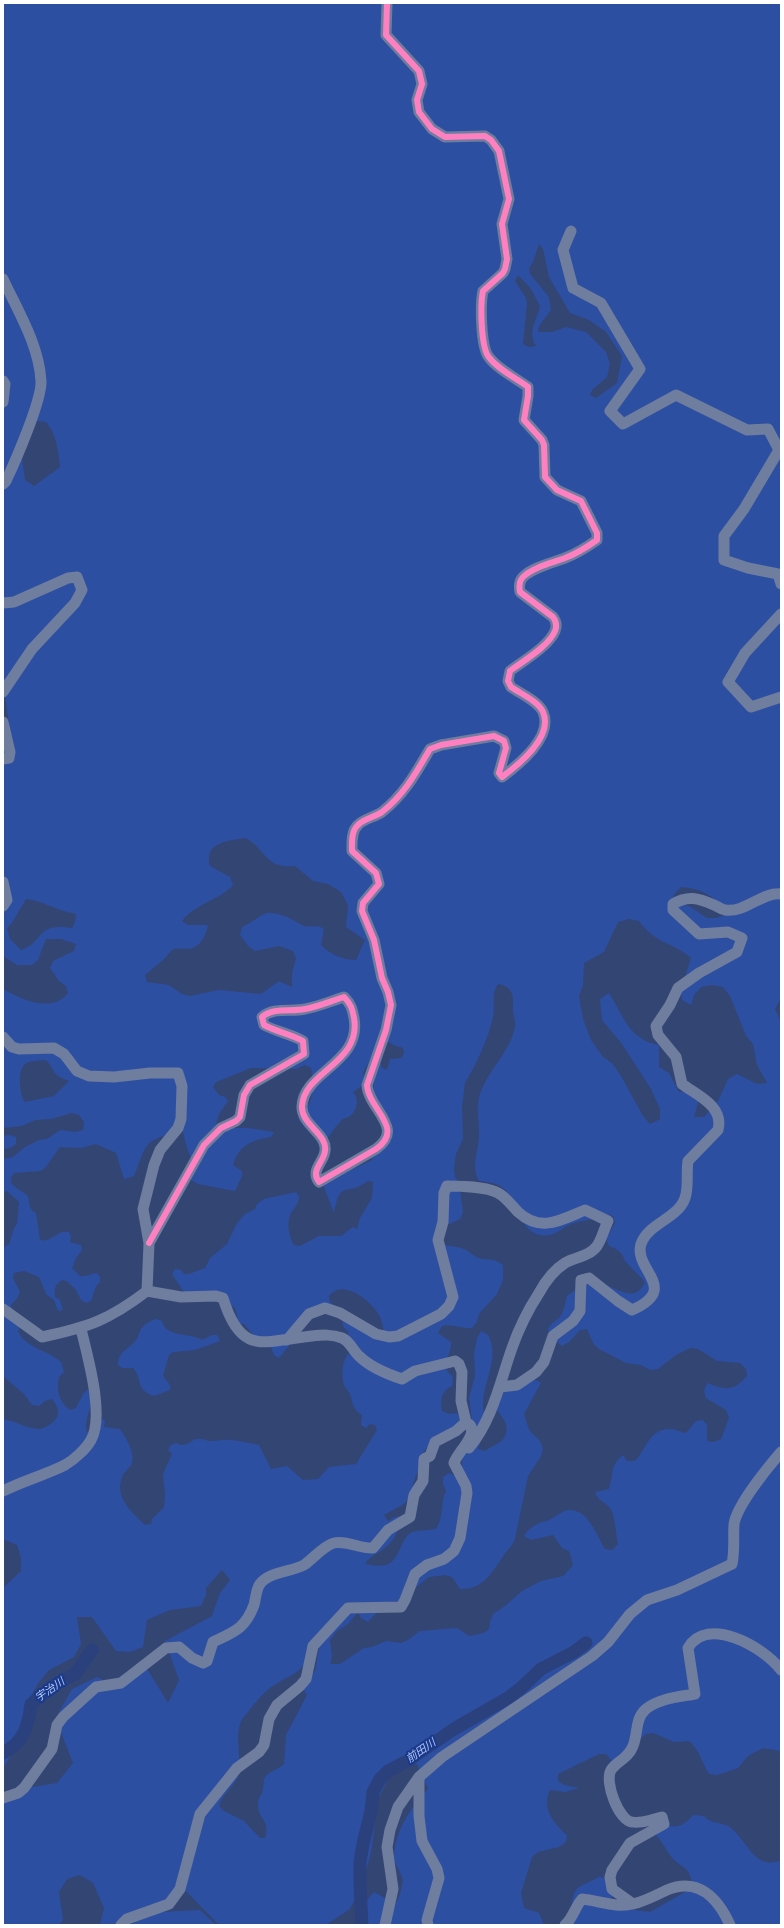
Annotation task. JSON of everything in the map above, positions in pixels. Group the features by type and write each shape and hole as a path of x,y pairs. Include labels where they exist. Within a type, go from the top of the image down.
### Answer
{"street":[{"path":"150,1243 204,1144 221,1128 236,1121 240,1117 244,1095 250,1085 304,1054 303,1042 295,1037 275,1031 264,1025 262,1017 266,1013 277,1010 306,1009 344,997 351,1003 355,1024 348,1049 307,1090 302,1107 307,1123 323,1140 326,1151 316,1171 316,1178 319,1182 382,1144 388,1136 387,1124 368,1093 368,1085 386,1030 391,1005 388,992 382,978 374,940 362,911 363,903 379,884 376,873 352,851 354,832 358,824 376,816 394,802 411,783 430,749 441,745 494,736 504,741 506,748 499,773 502,776 520,763 529,754 539,741 545,724 543,712 537,705 511,688 508,676 510,671 547,642 555,631 556,622 553,617 520,592 519,585 522,577 536,569 566,558 597,540 597,534 581,502 557,490 545,477 544,445 542,440 524,420 528,387 493,362 486,351 481,313 481,299 485,288 502,273 506,259 502,224 509,199 499,151 491,140 485,136 444,138 432,128 421,115 417,100 422,84 419,72 386,35 387,3"},
{"path":"572,231 563,250 573,288 601,303 640,369 610,411 623,424 676,395 747,430 768,429 779,450 744,510 724,536 724,560 748,568 778,574 781,584"},
{"path":"3,279 37,358 41,382 38,399 17,457 6,481 3,484"},
{"path":"3,381 6,384 3,402"},
{"path":"3,604 14,602 68,578 77,577 82,590 75,603 32,649 3,692"},
{"path":"781,614 744,653 728,682 751,707 781,697"},
{"path":"3,722 10,752 9,758 3,759"},
{"path":"3,882 7,900 3,906"},
{"path":"500,1388 517,1385 536,1372 544,1362 553,1336 557,1331 573,1321 580,1311 581,1280 589,1278 632,1310 651,1299 654,1281 641,1256 640,1245 650,1230 681,1206 687,1190 688,1162 718,1130 718,1113 713,1105 682,1084 676,1057 658,1035 656,1026 670,1005 678,988 737,952 742,938 728,932 699,934 673,910 673,904 683,898 695,897 725,910 746,907 770,894 781,894"},
{"path":"3,1037 12,1047 19,1049 54,1048 64,1054 77,1071 89,1076 114,1077 150,1073 178,1073 182,1086 181,1119 178,1128 160,1150 154,1165 144,1209 150,1243 148,1291"},
{"path":"287,1340 309,1314 325,1308 340,1313 376,1334 388,1337 398,1336 441,1314 449,1306 453,1297 438,1240 443,1222 444,1192 447,1186 473,1187 499,1193 524,1217 530,1221 540,1224 555,1222 585,1210 608,1221 596,1247 588,1254 566,1262 556,1269 540,1291 524,1320 512,1348 500,1388 480,1435 455,1467"},
{"path":"3,1309 42,1337 80,1329 111,1316 148,1291 181,1297 216,1296 223,1298 229,1315 236,1328 246,1337 256,1342 268,1343 326,1334 346,1340 361,1358 388,1374 402,1379 415,1371 451,1361 455,1361 459,1364 462,1372 461,1401 466,1422 470,1424 472,1431 470,1437 454,1460 455,1467 466,1486 467,1493 463,1526 454,1551 444,1559 427,1565 415,1574 405,1600 401,1606 348,1608 313,1646 306,1679 300,1686 277,1704 269,1719 264,1745 259,1752 237,1768 200,1814 180,1889 169,1904 127,1919 121,1925"},
{"path":"3,1491 67,1464 81,1452 92,1439 96,1417 96,1399 90,1362 80,1329"},
{"path":"3,1798 18,1793 24,1788 52,1749 57,1725 62,1717 96,1687 121,1683 166,1648 179,1646 192,1658 203,1663 207,1661 213,1642 238,1630 248,1618 254,1604 259,1585 265,1578 303,1565 333,1543 345,1543 373,1548 388,1530 410,1517 414,1495 423,1481 424,1459 430,1456 435,1442 456,1431 466,1422"},
{"path":"385,1925 393,1889 387,1848 390,1830 398,1807 419,1777 442,1757 592,1656 608,1642 630,1614 647,1600 677,1590 732,1564 734,1552 734,1523 742,1506 781,1452"},
{"path":"633,1904 612,1889 610,1876 612,1870 630,1843 664,1824 662,1817 632,1822 622,1818 609,1787 611,1770 625,1759 634,1745 639,1719 645,1710 661,1700 696,1694 688,1648 692,1641 699,1636 718,1633 734,1638 760,1650 775,1661 781,1670"},
{"path":"419,1777 419,1816 422,1841 437,1869 439,1878 427,1920 428,1925"},
{"path":"565,1925 582,1899 619,1905 633,1904 680,1886 689,1885 704,1891 716,1902 723,1910 730,1925"}],"shaded area":[{"path":"3,3 781,3 781,998 775,1009 781,1022 781,1751 763,1748 748,1756 738,1768 717,1775 709,1774 698,1752 689,1741 674,1742 653,1733 646,1734 607,1767 611,1760 606,1754 599,1754 558,1774 558,1781 564,1785 579,1788 565,1792 550,1790 548,1797 547,1803 550,1815 567,1835 566,1842 559,1847 538,1852 532,1857 521,1893 524,1908 539,1913 544,1925 357,1925 365,1902 374,1892 387,1899 392,1912 400,1894 403,1880 394,1857 397,1838 410,1812 428,1789 417,1764 403,1765 391,1773 378,1799 371,1852 363,1884 350,1909 326,1925 219,1925 183,1888 127,1925 100,1925 104,1908 93,1883 80,1875 67,1879 59,1892 63,1920 59,1925 3,1925 3,1792 57,1783 73,1763 58,1725 59,1712 72,1689 97,1677 110,1683 133,1668 146,1667 168,1703 179,1680 165,1641 212,1616 220,1593 230,1580 222,1570 206,1588 206,1595 201,1606 170,1610 147,1620 143,1647 130,1652 116,1651 92,1617 77,1617 81,1644 74,1657 49,1670 39,1682 32,1694 26,1731 3,1768 3,1588 21,1571 21,1558 17,1545 3,1539 3,1419 39,1429 45,1427 56,1419 58,1410 52,1399 45,1401 39,1406 32,1405 24,1394 3,1376 3,1248 9,1244 14,1228 17,1224 19,1202 7,1191 3,1192 3,1159 13,1157 25,1147 39,1140 47,1139 60,1130 75,1132 83,1130 84,1122 79,1115 72,1113 51,1119 35,1120 22,1126 3,1128 3,989 18,997 36,1003 54,1003 61,999 68,993 66,986 59,981 50,968 53,961 74,951 76,944 61,939 46,939 38,960 32,965 17,965 3,956 3,758 15,750 9,726 3,679","holes":["539,244 543,249 549,277 570,313 589,320 606,332 622,356 617,383 596,398 590,395 592,390 607,377 610,364 606,352 586,332 566,327 552,332 538,332 539,326 551,310 549,297 530,274 529,268 533,262","518,275 531,289 540,306 532,336 536,346 529,347 523,344 527,304 526,298 515,281","37,421 46,422 55,437 60,467 34,486 25,480 20,443","245,838 255,844 266,857 274,863 283,866 295,866 313,881 328,884 341,892 348,905 346,927 365,940 356,960 337,956 321,945 324,929 316,926 304,926 287,917 267,913 242,927 240,935 249,947 255,951 279,946 293,951 296,958 292,973 292,987 279,981 261,994 219,990 190,996 182,994 169,985 147,982 145,975 163,960 173,949 193,948 202,940 208,925 188,925 182,921 194,910 222,894 233,885 230,877 210,866 209,858 210,852 214,847 218,844","681,887 695,889 708,894 723,908 727,914 717,918 707,918 689,906 679,904 673,896","26,899 76,914 75,922 72,928 60,927 45,930 29,947 21,950 10,939 7,928 12,923","629,919 639,921 645,929 658,939 678,949 691,958 681,990 682,1000 691,1005 694,995 701,987 712,985 723,987 730,996 746,1036 753,1044 757,1065 767,1083 757,1084 737,1074 728,1079 718,1101 704,1117 694,1117 700,1096 690,1090 679,1092 669,1073 659,1067 659,1045 640,1038 634,1032 623,1018 609,993 600,999 602,1020 622,1044 651,1089 660,1109 660,1119 650,1124 643,1116 621,1076 612,1063 603,1057 591,1040 583,1019 579,996 583,985 584,963 604,952 618,922","498,984 511,991 513,998 515,1027 509,1045 488,1077 480,1094 478,1110 479,1137 475,1165 475,1170 479,1181 494,1183 503,1188 513,1202 526,1226 532,1232 539,1235 549,1235 558,1232 571,1224 598,1218 606,1214 613,1216 615,1223 606,1239 609,1246 622,1254 625,1261 645,1282 641,1289 636,1292 625,1293 598,1282 581,1281 578,1288 567,1296 561,1316 550,1325 548,1329 550,1336 562,1346 569,1342 580,1330 587,1329 593,1343 599,1349 626,1363 641,1365 650,1370 658,1369 676,1355 690,1348 698,1349 717,1361 740,1363 746,1369 747,1376 738,1385 729,1388 719,1387 707,1383 704,1391 706,1398 726,1410 729,1418 721,1439 714,1442 707,1441 707,1425 703,1420 696,1421 686,1433 674,1429 657,1432 649,1440 635,1461 627,1461 623,1455 619,1459 614,1467 609,1489 595,1492 599,1499 612,1511 618,1544 612,1550 605,1549 595,1530 581,1513 568,1510 549,1520 535,1525 524,1536 531,1540 553,1535 562,1548 569,1551 573,1565 563,1576 541,1581 522,1591 493,1614 489,1629 484,1633 469,1636 457,1628 420,1631 408,1640 401,1643 386,1641 372,1647 364,1648 340,1664 330,1664 332,1657 330,1640 337,1631 348,1624 358,1612 361,1618 368,1622 379,1610 400,1600 429,1577 445,1575 452,1577 460,1589 476,1586 488,1578 515,1539 528,1476 541,1456 543,1449 540,1441 529,1430 524,1414 541,1383 534,1379 493,1392 489,1398 505,1422 507,1427 506,1432 504,1438 490,1448 485,1451 478,1449 483,1434 485,1419 483,1406 484,1392 491,1367 493,1351 488,1335 481,1331 477,1338 474,1353 475,1376 469,1398 473,1428 463,1456 461,1472 456,1476 449,1473 443,1477 443,1484 446,1491 440,1520 436,1529 412,1532 409,1534 396,1557 389,1564 379,1566 365,1564 370,1558 382,1551 394,1538 401,1516 394,1517 388,1521 384,1515 404,1504 409,1498 416,1475 420,1468 423,1453 428,1446 462,1420 457,1413 450,1414 442,1411 442,1396 443,1393 452,1386 453,1377 446,1368 446,1360 451,1348 451,1342 438,1333 442,1326 446,1325 472,1328 477,1322 479,1314 497,1294 503,1280 503,1265 500,1263 493,1260 481,1259 464,1249 440,1243 445,1226 460,1219 463,1212 459,1183 455,1177 454,1169 456,1154 463,1139 462,1107 465,1083 478,1059 491,1025 494,1012 494,997","389,1042 403,1048 404,1054 401,1058 390,1059 387,1070 382,1068 380,1062 373,1088 376,1099 392,1123 373,1155 372,1160 322,1182 334,1213 339,1195 342,1192 361,1186 368,1181 373,1182 372,1198 360,1218 357,1229 353,1227 341,1236 319,1236 300,1246 294,1245 288,1225 289,1217 298,1203 299,1196 296,1192 264,1199 257,1204 255,1209 245,1214 237,1223 227,1244 210,1258 205,1268 189,1274 184,1274 181,1270 175,1269 172,1274 184,1292 225,1303 235,1308 239,1323 244,1324 255,1337 270,1345 274,1355 279,1358 316,1313 342,1310 333,1304 329,1299 329,1296 335,1291 341,1289 348,1290 369,1302 378,1313 384,1334 347,1319 342,1322 344,1328 348,1331 350,1352 345,1359 342,1373 343,1383 350,1393 352,1403 362,1415 361,1425 366,1428 370,1424 375,1425 377,1430 356,1464 329,1467 318,1479 303,1480 287,1466 271,1469 259,1445 242,1441 210,1441 198,1439 183,1445 176,1443 171,1445 168,1450 172,1454 163,1474 165,1495 164,1507 152,1519 151,1524 145,1525 129,1509 120,1490 120,1483 123,1475 131,1465 133,1459 129,1445 120,1429 104,1427 105,1422 102,1418 92,1432 87,1432 86,1426 92,1401 92,1391 87,1390 83,1394 76,1408 70,1410 66,1407 58,1391 59,1377 64,1372 61,1362 31,1345 21,1337 18,1331 23,1322 12,1311 11,1305 18,1297 20,1292 13,1278 14,1273 24,1271 39,1277 46,1294 54,1300 58,1311 63,1310 60,1300 55,1297 55,1289 58,1283 63,1280 68,1282 76,1290 81,1300 86,1303 91,1301 96,1286 100,1282 100,1277 97,1273 87,1276 80,1276 72,1268 76,1258 82,1250 81,1245 70,1242 71,1237 69,1232 61,1233 48,1240 40,1240 36,1213 30,1208 28,1196 11,1183 11,1178 14,1173 40,1171 45,1168 60,1147 81,1148 96,1144 116,1153 124,1179 134,1176 144,1150 150,1142 182,1127 185,1141 194,1163 189,1178 198,1184 235,1191 242,1176 242,1171 233,1165 239,1153 247,1145 252,1142 271,1137 274,1132 248,1128 220,1128 216,1124 219,1114 228,1101 225,1097 219,1095 213,1087 216,1082 251,1068 295,1069 305,1065 311,1068 313,1077 311,1098 299,1120 306,1129 315,1135 320,1150 341,1121 355,1111 357,1101 353,1092 366,1083 366,1078 363,1074 378,1051","46,1060 56,1074 69,1081 54,1096 25,1102 20,1084 20,1073 24,1065 31,1061","312,1647 319,1648 315,1671 303,1689 307,1695 286,1735 284,1764 268,1774 264,1779 263,1790 258,1801 258,1806 265,1824 266,1832 265,1838 260,1838 244,1821 224,1811 219,1806 223,1797 235,1782 239,1773 238,1737 240,1724 243,1718 266,1691 296,1673 304,1664"]},
{"path":"9,1135 16,1137 16,1144 10,1148 3,1149 3,1136"},
{"path":"157,1319 162,1321 168,1330 173,1332 202,1340 212,1335 217,1335 220,1341 195,1350 173,1352 169,1355 163,1376 170,1385 170,1390 154,1396 144,1391 133,1368 122,1368 118,1365 118,1360 122,1353 137,1339 139,1332 143,1327"},
{"path":"693,1815 704,1816 710,1821 728,1826 737,1833 752,1853 764,1862 772,1863 781,1860 781,1925 571,1925 572,1905 575,1891 580,1886 598,1877 606,1878 616,1894 610,1899 619,1908 650,1912 692,1888 688,1871 674,1859 653,1832 667,1825 682,1825"},
{"path":"200,1910 216,1925 133,1925 133,1923 162,1912"}],"waterway":[{"name":"前田川","path":"362,1925 360,1862 371,1811 373,1792 380,1779 388,1771 409,1760 454,1729 508,1698 541,1669 574,1652 586,1643"},
{"name":"宇治川","path":"3,1753 16,1744 24,1733 31,1704 56,1684 75,1674 92,1650"}],"cycle path":[{"path":"149,1243 204,1145 221,1128 236,1121 240,1117 244,1095 250,1085 304,1054 303,1041 264,1025 262,1017 266,1014 277,1011 310,1008 344,997 352,1009 354,1018 354,1033 350,1046 342,1056 312,1084 305,1094 302,1106 306,1119 323,1139 325,1145 324,1155 318,1166 316,1174 319,1182 376,1149 384,1141 387,1134 387,1126 369,1094 367,1085 386,1030 391,1005 388,992 382,978 374,940 362,911 363,903 379,884 376,873 352,851 352,837 354,830 360,823 382,812 397,798 420,767 430,749 441,745 494,736 504,741 506,748 499,773 502,777 525,758 533,749 543,731 545,721 543,712 537,704 511,687 508,681 510,671 542,648 552,637 556,625 553,617 520,592 520,582 523,577 532,571 565,558 597,540 597,533 581,501 557,490 545,477 544,445 542,440 524,420 528,387 496,365 488,356 486,351 482,325 483,291 503,273 507,259 502,224 509,199 499,151 491,140 485,136 445,137 432,129 419,112 417,100 422,84 419,71 386,35 387,3"}]}
